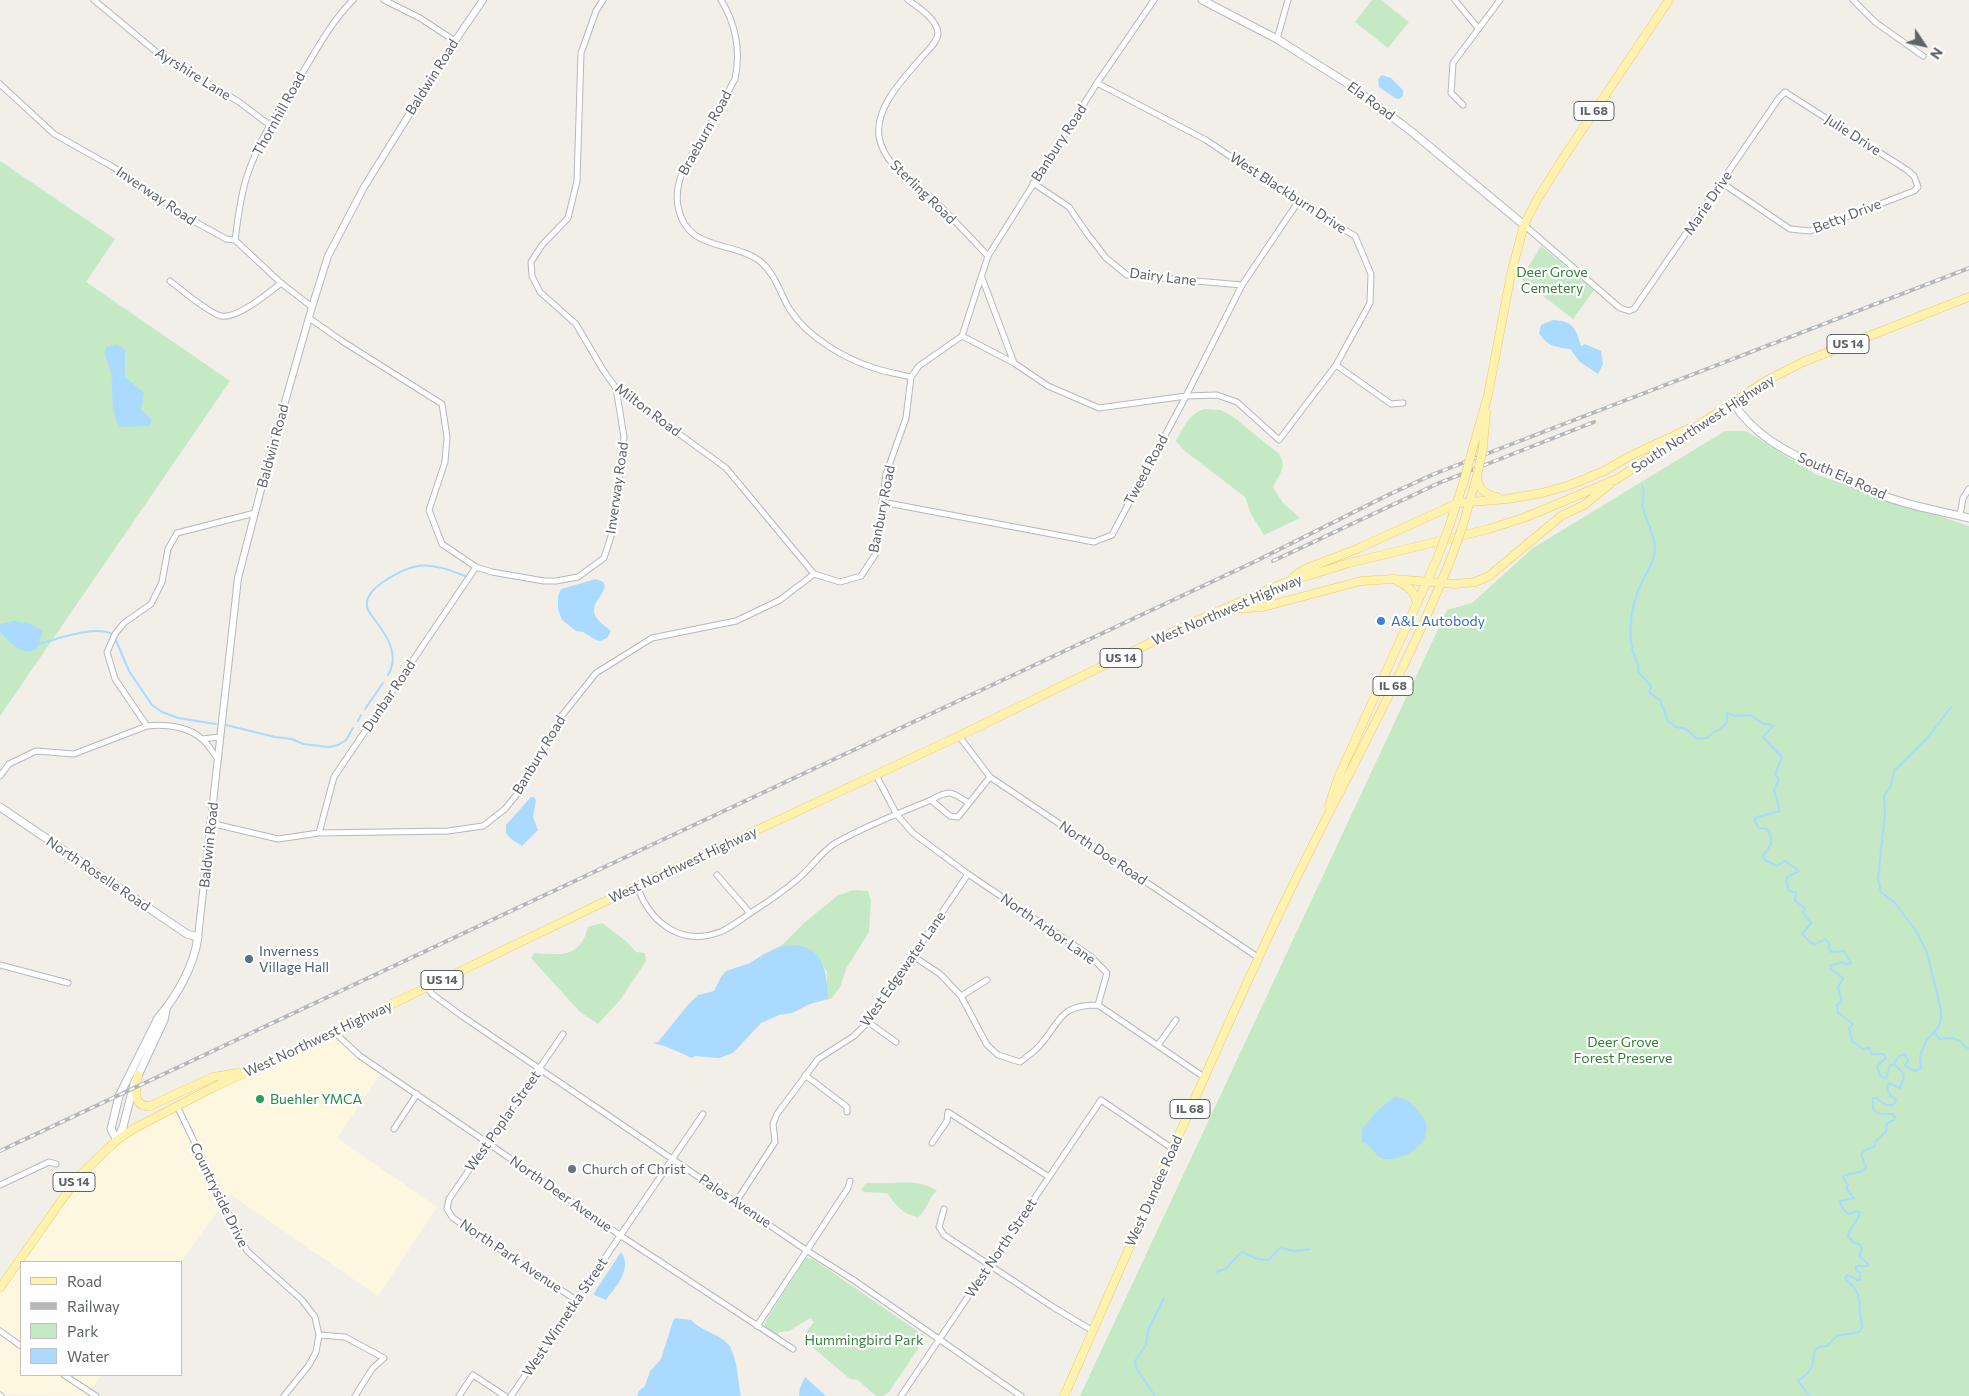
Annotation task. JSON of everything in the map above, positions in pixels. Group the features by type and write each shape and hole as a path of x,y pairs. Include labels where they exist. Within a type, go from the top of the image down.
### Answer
{"main road":[{"name":"Ela Road","path":"1202,0 1278,39 1350,85 1454,165 1524,225"},
{"name":"IL 68","path":"1458,503 1488,395 1511,274 1524,225 1557,168 1669,0"},
{"name":"South Northwest Highway","path":"1435,542 1488,529 1526,517 1617,479 1764,382 1803,362 1969,297"},
{"name":"IL 68","path":"1470,502 1483,447 1488,395"},
{"name":"South Ela Road","path":"1733,402 1745,421 1764,437 1789,453 1877,494 1969,518"},
{"path":"1284,583 1304,570 1357,549 1458,503 1507,499 1555,490 1604,471 1628,457 1712,418"},
{"path":"1477,476 1478,484 1487,495 1507,499"},
{"path":"1225,609 1263,607 1361,581 1393,579 1455,584 1476,582 1489,576 1561,516 1584,505 1617,479"},
{"name":"West Dundee Road","path":"1064,1396 1204,1077 1259,958 1323,825 1367,741 1441,583 1470,502"},
{"name":"West Dundee Road","path":"1323,825 1338,778 1428,582 1458,503"},
{"name":"West Northwest Highway","path":"0,1288 78,1177 117,1140 134,1128 245,1072 334,1032 637,886 959,736 1190,624 1284,583 1435,542"},
{"path":"1393,579 1413,591 1417,604"},
{"name":"North Roselle Road","path":"0,807 186,934 198,937"},
{"path":"117,1140 111,1130 118,1096 158,1018 167,1008 188,969 198,937"},
{"path":"117,1140 123,1127 130,1094 164,1020 167,1008"},
{"path":"138,1075 135,1096 138,1103 150,1106 213,1077 245,1072"}],"street":[{"name":"Ayrshire Lane","path":"94,0 160,55 239,102 271,126"},
{"name":"Thornhill Road","path":"235,240 239,204 247,176 271,126 338,15 353,0"},
{"path":"384,0 420,18 455,41"},
{"name":"Baldwin Road","path":"198,937 238,578 312,307 328,256 354,205 455,41 483,0"},
{"name":"Milton Road","path":"602,0 596,11 582,53 577,181 568,218 542,245 531,262 532,276 540,292 576,324 616,388 726,468 814,574"},
{"name":"Braeburn Road","path":"721,0 733,24 738,53 738,67 735,79 690,156 679,179 677,198 681,216 690,230 704,242 747,255 763,264 774,278 796,318 824,343 872,368 911,377"},
{"name":"Sterling Road","path":"908,0 932,20 938,34 936,40 910,70 888,101 879,125 882,147 894,166 934,200 988,256"},
{"name":"Banbury Road","path":"962,336 988,256 1096,83 1154,0"},
{"path":"1278,39 1288,0"},
{"path":"1455,0 1478,28"},
{"path":"1463,105 1451,93 1453,63 1500,0"},
{"path":"1853,0 1875,22 1923,56"},
{"name":"West Blackburn Drive","path":"1096,83 1206,140 1298,202 1355,236 1371,274 1370,303 1336,365 1279,440 1237,402 1217,395 1186,396"},
{"name":"Inverway Road","path":"0,84 54,134 113,167 190,219 226,239 235,240 281,283 312,307"},
{"name":"Marie Drive","path":"1524,225 1620,308 1628,311 1639,304 1779,98 1785,92"},
{"name":"Julie Drive","path":"1785,92 1907,170 1914,176 1917,182"},
{"name":"Betty Drive","path":"1722,183 1790,230 1810,231 1914,190 1918,187 1917,182"},
{"name":"Dairy Lane","path":"1033,183 1069,207 1106,258 1127,275 1242,285"},
{"name":"Tweed Road","path":"882,502 1094,542 1112,535 1186,396 1242,285 1298,202"},
{"path":"981,278 1014,363"},
{"path":"170,281 189,297 221,316 237,313 281,283"},
{"name":"Inverway Road","path":"309,318 442,404 447,436 445,462 429,510 442,544 476,567 508,576 556,580 578,577 604,558 614,527 624,437 616,388"},
{"path":"911,377 919,366 962,336 1014,363 1048,386 1099,408 1186,396"},
{"path":"1336,365 1391,404 1403,403"},
{"name":"Banbury Road","path":"210,823 278,839 319,832 448,831 483,826 505,809 526,784 560,718 596,673 652,638 736,621 780,600 814,574 840,582 861,576 875,555 886,474 906,418 911,377"},
{"path":"1960,516 1963,498 1969,489"},
{"path":"147,726 115,679 107,652 108,647 124,623 151,604 162,582 168,549 177,533 255,513"},
{"name":"Dunbar Road","path":"319,832 334,777 476,567"},
{"path":"0,776 8,764 36,751 74,754 147,726 173,726 202,739 218,759"},
{"name":"North Doe Road","path":"959,736 990,777 1259,958"},
{"path":"202,739 220,737"},
{"name":"North Arbor Lane","path":"876,775 897,814 912,833 968,874 1098,963 1107,973 1098,1005"},
{"path":"931,800 950,816 958,817 990,777"},
{"path":"637,886 654,915 670,930 681,934 706,936 721,932 777,896 800,877 832,845 945,792 950,792 969,803"},
{"name":"West Edgewater Lane","path":"736,1202 775,1142 774,1124 777,1114 818,1059 854,1036 868,1022 968,874"},
{"path":"717,875 750,914"},
{"path":"913,956 940,974 961,996 986,1045 998,1055 1020,1062 1040,1046 1062,1016 1071,1009 1082,1005 1098,1005 1204,1077"},
{"path":"0,964 68,983"},
{"path":"961,996 987,980"},
{"name":"Palos Avenue","path":"427,987 432,994 462,1016 806,1250 855,1281 1020,1396"},
{"path":"1158,1045 1176,1020"},
{"path":"868,1022 896,1042"},
{"name":"North Deer Avenue","path":"334,1032 360,1056 488,1142 620,1236 793,1349"},
{"name":"West Poplar Street","path":"448,1209 449,1199 563,1034"},
{"path":"805,1075 848,1107 847,1112"},
{"path":"394,1129 417,1094"},
{"name":"West North Street","path":"901,1396 1101,1100 1172,1150"},
{"name":"Countryside Drive","path":"177,1106 247,1251 302,1300 315,1316 319,1335"},
{"path":"932,1143 947,1121 948,1112 1049,1177"},
{"name":"West Winnetka Street","path":"511,1396 703,1114"},
{"path":"0,1185 45,1164 52,1162 56,1164"},
{"path":"757,1326 848,1188 850,1181"},
{"name":"North Park Avenue","path":"448,1209 454,1218 576,1300"},
{"path":"944,1209 939,1227 944,1234 1093,1331"},
{"path":"0,1331 20,1345"},
{"path":"284,1396 309,1365 316,1352 319,1335 345,1337 384,1358 372,1369 355,1396"},
{"path":"459,1396 474,1375 505,1396"},
{"path":"66,1376 96,1396"}],"shaded area":[{"path":"334,1032 382,1071 337,1138 437,1207 378,1296 230,1194 182,1261 20,1261 20,1376 100,1376 86,1396 0,1395 0,1288 78,1177 135,1128"}],"green space":[{"path":"1372,0 1381,0 1409,22 1388,48 1355,22"},
{"path":"0,161 115,239 86,282 230,381 0,716"},
{"name":"Deer Grove Cemetery","path":"1541,246 1594,290 1573,319 1521,279"},
{"path":"1205,409 1221,410 1232,416 1279,454 1282,467 1273,487 1283,503 1300,518 1264,535 1251,514 1245,497 1185,451 1176,441 1191,417"},
{"name":"Deer Grove Forest Preserve","path":"1725,431 1746,431 1815,474 1969,526 1969,1396 1080,1396 1447,610 1472,603 1533,548"},
{"path":"853,890 868,891 871,901 869,932 847,967 840,987 832,998 827,1000 827,972 814,952 801,946 781,946 804,923 837,896"},
{"path":"602,923 627,942 636,952 645,953 646,961 620,1000 598,1024 580,1012 531,958 535,953 562,954 569,952 580,944 585,937 588,927"},
{"path":"866,1183 922,1184 937,1191 918,1217 904,1211 887,1193 864,1192 861,1190"},
{"name":"Hummingbird Park","path":"806,1258 813,1259 926,1337 889,1392 883,1396 876,1396 858,1380 850,1379 810,1345 805,1343 807,1331 814,1322 810,1318 789,1331 780,1332 777,1335 765,1327 765,1322"}],"water":[{"path":"1382,75 1391,78 1403,90 1403,96 1399,99 1395,98 1379,87 1378,79"},
{"path":"1553,320 1565,322 1573,327 1581,346 1585,344 1601,351 1603,364 1598,374 1580,362 1570,349 1552,345 1545,341 1539,333 1541,325"},
{"path":"116,345 125,351 125,377 144,393 141,409 151,419 151,424 148,426 121,427 114,415 111,376 105,350 106,347"},
{"path":"596,579 603,582 605,586 595,605 594,613 598,620 611,631 607,638 600,641 583,632 576,631 562,620 558,609 558,596 561,589"},
{"path":"14,621 30,624 43,631 37,648 32,651 21,650 0,632 0,624"},
{"path":"531,797 534,797 536,800 533,817 538,830 522,846 511,839 506,833 506,825"},
{"path":"781,946 801,946 816,954 824,967 828,999 761,1023 733,1053 719,1058 695,1056 692,1058 653,1043 658,1042 698,995 714,991 726,971 750,963"},
{"path":"1395,1097 1408,1101 1418,1111 1425,1120 1426,1136 1410,1153 1394,1159 1387,1159 1380,1157 1362,1142 1362,1129 1378,1110"},
{"path":"621,1252 625,1265 622,1277 606,1300 594,1295 594,1293"},
{"path":"675,1318 691,1320 699,1327 727,1343 735,1360 741,1396 637,1396 639,1391 645,1386 650,1371 661,1359"},
{"path":"805,1377 826,1396 799,1396"}],"waterway":[{"path":"1642,485 1644,491 1643,508 1655,544 1655,550 1652,563 1637,593 1632,614 1632,647 1639,666 1638,672 1651,686 1649,692 1660,700 1668,721 1676,727 1686,729 1697,739 1707,738 1724,726 1727,713 1736,716 1750,715 1764,724 1773,726 1763,737 1782,757 1775,774 1779,780 1774,789 1780,811 1757,817 1754,820 1759,828 1767,829 1771,837 1770,846 1763,856 1765,860 1777,866 1785,861 1799,871 1786,878 1788,890 1796,893 1795,901 1805,908 1803,913 1811,923 1802,934 1811,943 1816,944 1825,939 1829,943 1831,952 1844,951 1851,963 1841,962 1830,966 1831,969 1843,978 1838,988 1842,1001 1837,1005 1838,1013 1853,1024 1849,1029 1852,1041 1863,1049 1869,1048 1872,1054 1883,1054 1886,1058 1877,1066 1880,1075 1884,1078 1886,1078 1890,1066 1894,1064 1898,1057 1904,1054 1908,1060 1905,1066 1915,1071 1921,1068 1920,1056 1926,1041 1939,1026 1941,1019 1941,1010 1927,953 1916,931 1895,903 1881,892 1878,879 1885,813 1884,796 1891,785 1894,771 1928,737 1951,707"},
{"path":"388,675 393,660 391,646 368,610 367,600 370,594 394,575 413,567 432,566 465,576"},
{"path":"39,644 86,632 96,631 112,634"},
{"path":"115,638 129,671 152,705 162,712 178,718 216,724"},
{"path":"365,709 383,683"},
{"path":"358,721 361,715"},
{"path":"226,725 275,737 292,739 303,744 329,747 338,745 346,740 353,728"},
{"path":"1934,1032 1940,1039 1952,1038 1961,1041 1969,1049"},
{"path":"1810,1396 1798,1381 1811,1368 1814,1351 1819,1347 1827,1346 1837,1336 1859,1332 1862,1328 1858,1296 1855,1289 1845,1278 1848,1275 1860,1280 1860,1273 1856,1270 1856,1266 1867,1266 1868,1264 1859,1256 1862,1249 1860,1245 1853,1242 1848,1236 1860,1212 1848,1213 1844,1210 1840,1201 1854,1198 1846,1188 1848,1185 1843,1177 1864,1170 1866,1167 1861,1154 1867,1149 1874,1147 1876,1141 1886,1131 1887,1123 1894,1120 1893,1114 1880,1114 1873,1109 1873,1098 1886,1105 1893,1105 1895,1103 1896,1100 1890,1095 1887,1087 1889,1083 1900,1088 1904,1077 1894,1064"},
{"path":"1216,1272 1227,1268 1242,1252 1258,1259 1268,1260 1280,1248 1295,1251 1310,1249"},
{"path":"1155,1396 1136,1368 1135,1361 1146,1345 1148,1330 1164,1298"}],"railway":[{"path":"0,1151 1254,562 1434,474 1969,268"},
{"path":"1273,561 1439,483 1594,422"}],"place":[{"name":"A&L Autobody","path":"1381,621"},
{"name":"Inverness Village Hall","path":"249,959"},
{"name":"Buehler YMCA","path":"260,1099"},
{"name":"Church of Christ","path":"572,1169"}]}
